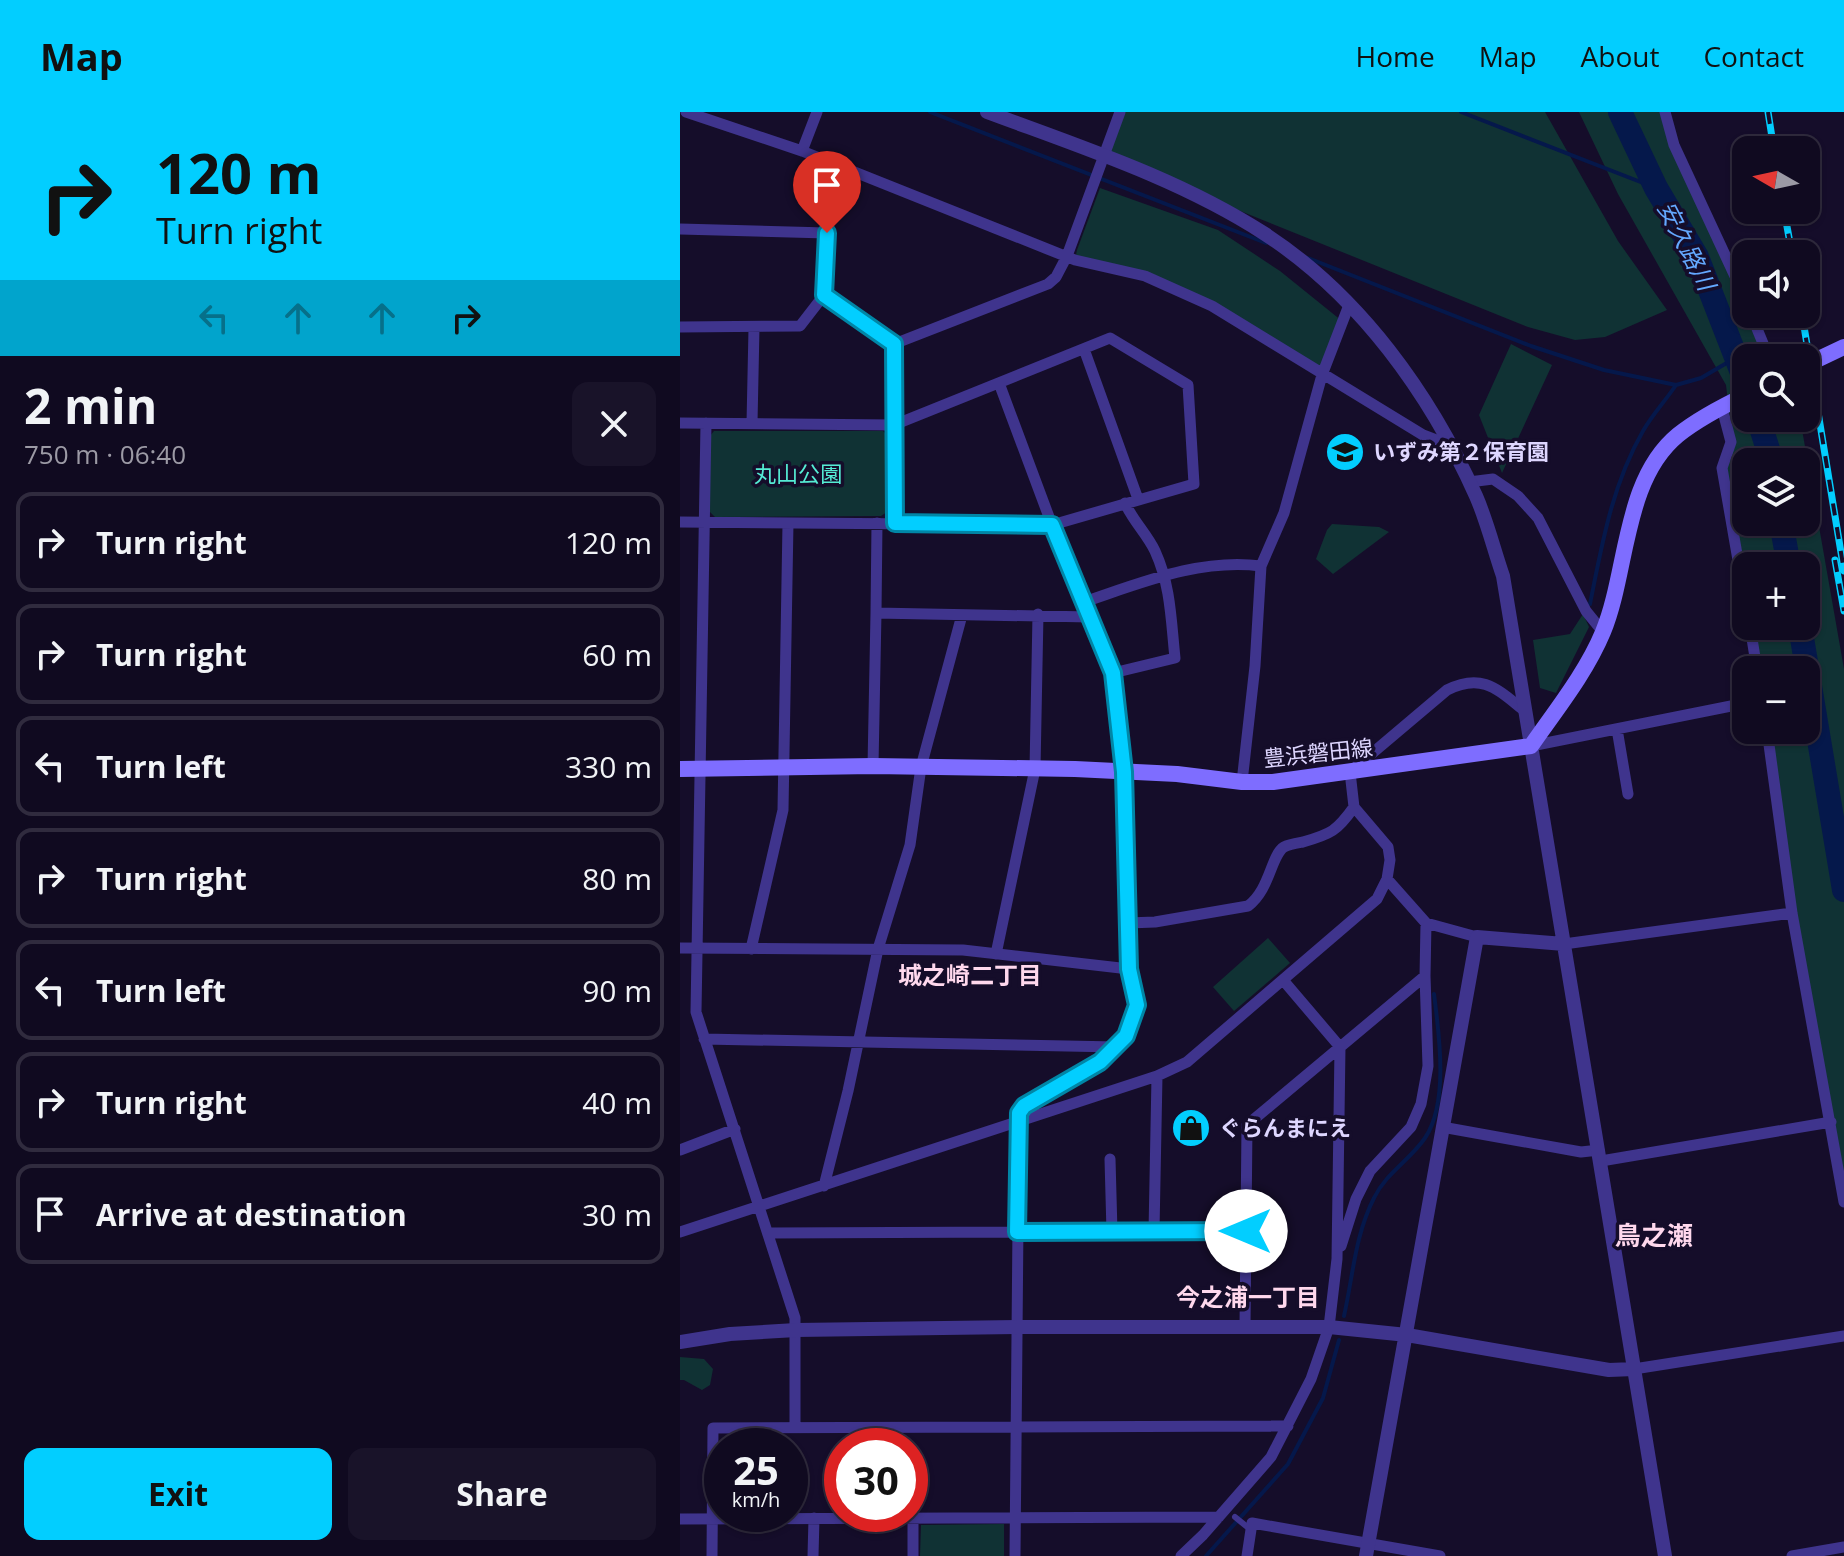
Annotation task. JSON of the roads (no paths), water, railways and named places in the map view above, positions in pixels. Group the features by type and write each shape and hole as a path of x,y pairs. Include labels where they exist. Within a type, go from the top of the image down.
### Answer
{"main road":[{"path":"1820,357 1843,344"},
{"path":"1531,746 1585,665 1603,632 1643,486 1658,456 1678,436 1732,402"},
{"name":"豊浜磐田線","path":"680,769 873,766 1035,769 1177,774 1242,782 1273,782 1531,746"}],"street":[{"path":"686,112 802,151 1067,256 1145,276 1212,306 1423,435 1452,446"},
{"path":"802,151 817,112"},
{"path":"987,112 1104,156 1198,197 1264,234 1298,258 1349,305 1407,372 1434,413 1469,482 1503,576 1665,1556"},
{"path":"894,344 1048,284 1056,277 1067,256 1120,112"},
{"path":"1665,112 1674,145 1732,270"},
{"path":"680,229 827,233 824,295 800,326 680,327"},
{"path":"824,295 894,344"},
{"path":"1242,782 1255,666 1261,566 1284,513 1322,375 1349,305"},
{"path":"752,423 754,328"},
{"path":"680,423 894,425 1110,338 1188,385 1194,484 1052,525 680,522"},
{"path":"894,344 895,523"},
{"path":"1084,349 1138,499"},
{"path":"999,383 1052,525 1113,673 1124,772 1129,969 1137,1005 1126,1036 1117,1047 1100,1062 1024,1106 1019,1113 1015,1556"},
{"path":"1725,406 1731,442 1722,468 1737,552"},
{"path":"706,423 696,1012 761,1205 795,1318 795,1427"},
{"path":"1469,482 1493,479 1518,496 1538,518 1586,611 1603,632"},
{"path":"1113,673 1175,658 1168,586 1155,551 1134,523 1125,503"},
{"path":"751,949 783,810 788,523"},
{"path":"873,766 877,523"},
{"path":"1084,602 1164,575 1236,563 1261,566"},
{"path":"876,613 1090,617"},
{"path":"996,954 1035,769 1038,614"},
{"path":"824,1186 878,949 910,845 921,767 962,615"},
{"path":"680,1232 1157,1076 1187,1062 1377,899 1387,879 1390,860 1388,847 1354,807 1350,772 1447,690 1461,683 1493,686 1526,712"},
{"path":"1531,746 1732,706"},
{"path":"1617,729 1628,794"},
{"path":"1769,744 1792,913 1844,1202"},
{"path":"1128,923 1155,922 1248,906 1258,899 1265,888 1278,853 1284,847 1330,835 1341,826 1354,807"},
{"path":"1387,879 1426,923 1477,937 1564,944 1792,913"},
{"path":"1337,1259 1356,1199 1370,1171 1411,1127 1421,1104 1428,1066 1426,923"},
{"path":"1368,1550 1477,937"},
{"path":"680,948 963,950 1129,969"},
{"path":"1245,1327 1247,1125 1425,976"},
{"path":"1181,1556 1271,1457 1311,1379 1329,1327 1337,1259 1340,1047 1283,980"},
{"path":"704,1039 1117,1047"},
{"path":"1154,1231 1157,1076"},
{"path":"1442,1127 1600,1156 1831,1122"},
{"path":"680,1150 735,1129"},
{"path":"1110,1159 1112,1232"},
{"path":"770,1233 1246,1231"},
{"path":"680,1342 730,1334 796,1330 1329,1327 1407,1335 1609,1370 1634,1369 1844,1336"},
{"path":"713,1428 1288,1426"},
{"path":"928,1517 1219,1517"},
{"path":"680,1519 704,1518"},
{"path":"808,1518 824,1518"},
{"path":"813,1556 814,1518"},
{"path":"1247,1556 1247,1527 1252,1523 1368,1550 1440,1556"},
{"path":"712,1532 712,1556"},
{"path":"913,1532 913,1556"},
{"path":"1792,1556 1844,1547"}],"lane":[{"path":"1235,1517 1247,1527"}],"waterway":[{"path":"930,112 1266,243"},
{"path":"1461,112 1656,188"},
{"name":"安久路川","path":"1620,112 1656,188 1697,257 1732,347"},
{"path":"1308,258 1531,346 1604,370 1676,385 1701,378 1732,360"},
{"path":"1590,604 1609,515 1623,472 1643,431 1676,385"},
{"name":"安久路川","path":"1762,432 1768,448"},
{"name":"安久路川","path":"1784,536 1786,552"},
{"name":"安久路川","path":"1802,640 1844,890"},
{"path":"1344,1316 1359,1241 1374,1198 1385,1181 1425,1138 1437,1106 1440,1068 1434,994"},
{"path":"1206,1556 1288,1464 1323,1398 1339,1340"}],"railway":[{"path":"1768,112 1772,136"},
{"path":"1787,224 1789,240"},
{"path":"1804,328 1844,571"},
{"path":"1835,560 1844,611"}],"place":[{"name":"いずみ第２保育園","path":"1345,452"},
{"name":"ぐらんまにえ","path":"1191,1128"}],"district":[{"name":"城之崎二丁目","path":"970,976"},
{"name":"鳥之瀬","path":"1654,1236"},
{"name":"今之浦一丁目","path":"1248,1298"}],"park label":[{"name":"丸山公園","path":"798,474"}]}
